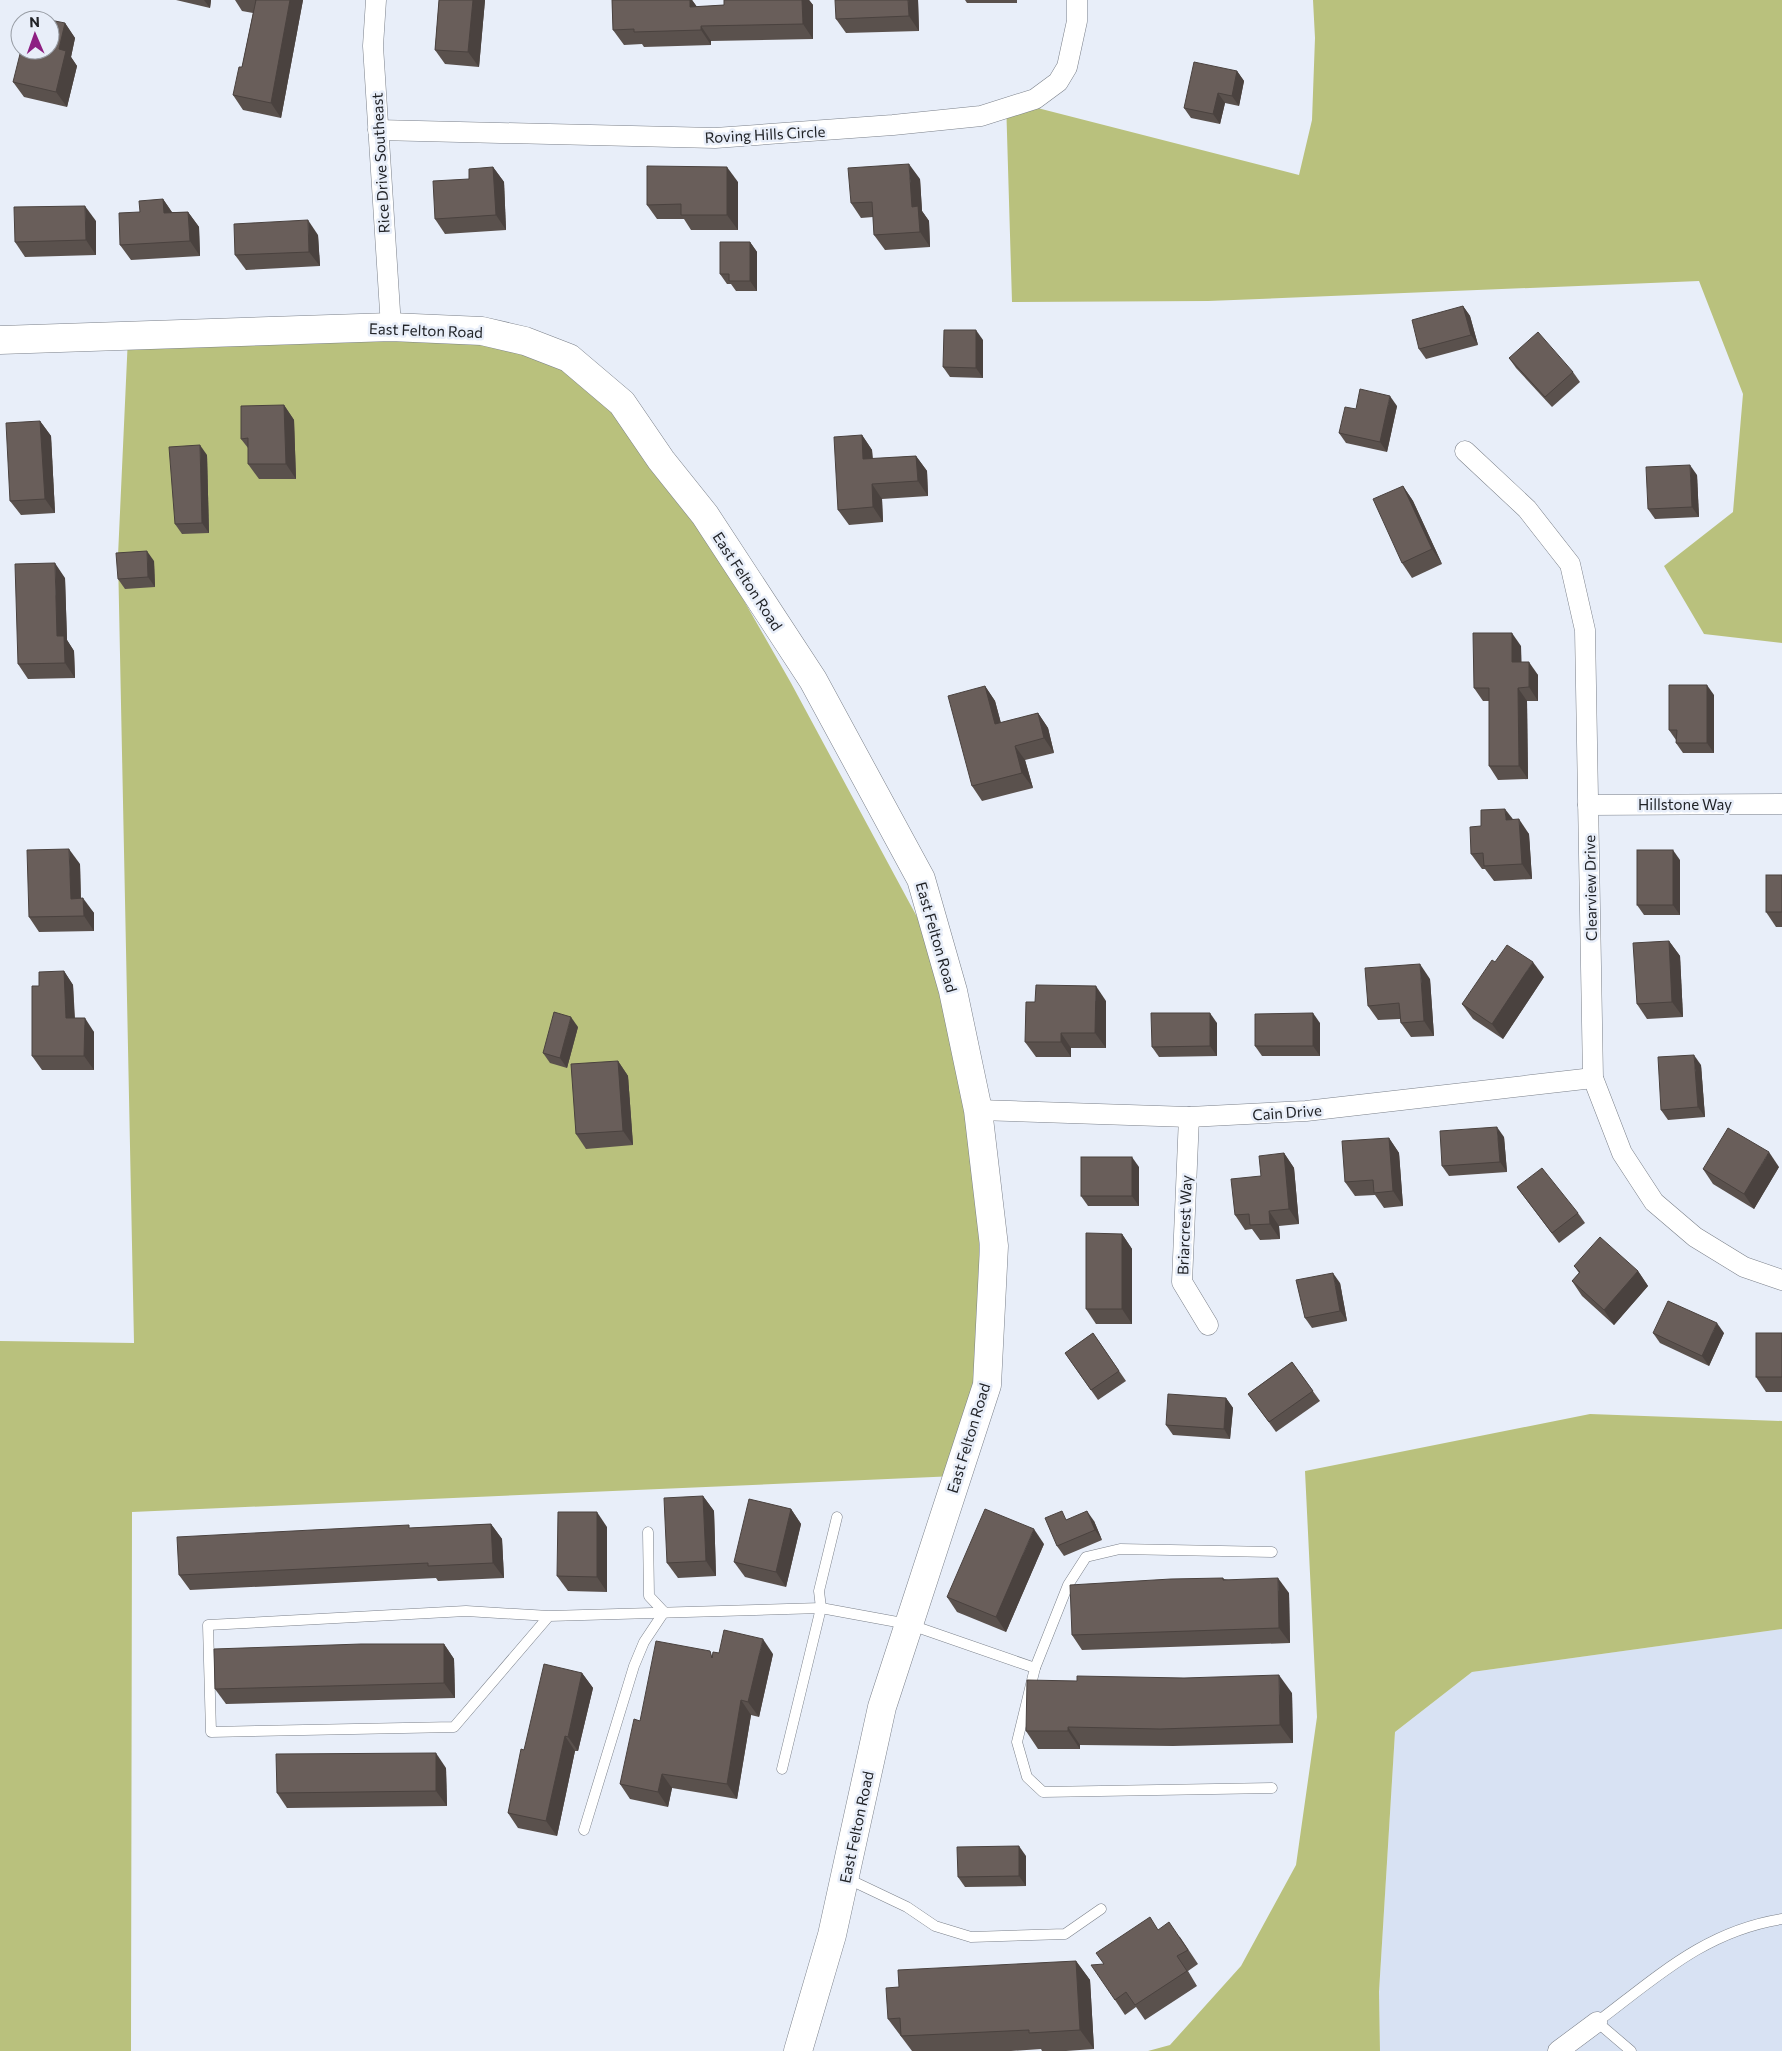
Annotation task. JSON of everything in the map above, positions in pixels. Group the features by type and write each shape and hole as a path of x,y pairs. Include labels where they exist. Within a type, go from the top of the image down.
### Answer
{"street":[{"name":"Rice Drive Southeast","path":"376,0 373,46 391,327"},
{"name":"Roving Hills Circle","path":"378,130 715,138 893,125 981,116 1035,99 1058,82 1067,67 1076,21 1077,0"},
{"name":"East Felton Road","path":"0,340 391,327 482,331 524,341 569,358 622,403 705,515 813,680 921,879 953,991 978,1110 994,1246 987,1385 882,1707 832,1935 798,2051"},
{"name":"Clearview Drive","path":"1465,451 1527,509 1570,564 1585,630 1593,1078 1622,1153 1654,1202 1695,1237 1744,1267 1782,1280"},
{"name":"Hillstone Way","path":"1588,805 1782,804"},
{"name":"Cain Drive","path":"978,1110 1189,1117 1306,1111 1593,1078"},
{"name":"Briarcrest Way","path":"1189,1117 1182,1282 1208,1325"},
{"path":"1558,2051 1597,2022"}],"lane":[{"path":"782,1769 821,1608 819,1591 837,1517"},
{"path":"648,1532 649,1596 664,1612"},
{"path":"1272,1552 1120,1549 1086,1557 1068,1584 1035,1668 1016,1742 1027,1778 1042,1792 1272,1788"},
{"path":"549,1616 454,1727 211,1732 208,1624 466,1611 549,1616 821,1608 908,1624 1035,1668"},
{"path":"584,1830 634,1666 644,1642 664,1612"},
{"path":"845,1877 907,1907 935,1926 971,1937 1065,1934 1101,1909"},
{"path":"1631,2051 1597,2022 1696,1948 1718,1937 1741,1929 1782,1919"}],"shaded area":[{"path":"1782,1629 1782,2051 1380,2051 1379,1992 1395,1732 1472,1672"}],"green space":[{"path":"1313,0 1782,0 1782,643 1704,634 1664,566 1733,512 1743,394 1699,281 1208,301 1012,302 1006,100 1299,175 1312,120 1315,38"},
{"path":"391,327 545,350 599,384 670,471 791,683 937,954 978,1110 980,1374 956,1476 132,1512 131,2051 0,2051 0,1341 134,1343 118,556 128,337"},
{"path":"1590,1414 1782,1421 1782,1629 1472,1672 1395,1732 1379,1992 1380,2051 1148,2051 1170,2045 1241,1966 1296,1865 1317,1717 1305,1471"}],"building":[{"path":"256,0 290,0 271,103 233,95 239,67 242,67"},
{"path":"439,0 473,0 468,52 435,50"},
{"path":"612,0 690,0 690,7 724,5 724,0 802,0 803,24 701,26 701,30 634,32 634,29 613,30"},
{"path":"835,0 908,0 909,16 836,19"},
{"path":"60,22 65,23 60,45"},
{"path":"60,49 66,51 56,92 13,82 18,60 60,60"},
{"path":"1194,62 1237,71 1232,96 1218,93 1213,114 1184,108"},
{"path":"909,164 912,207 918,206 920,232 874,235 872,202 851,203 848,168"},
{"path":"647,166 727,167 727,215 681,215 681,204 647,205"},
{"path":"493,167 496,215 435,219 433,181 469,179 469,169"},
{"path":"163,199 164,213 188,212 190,241 120,245 119,213 140,212 139,201"},
{"path":"85,206 86,240 15,242 14,207"},
{"path":"308,220 309,252 235,255 234,224"},
{"path":"720,242 750,242 750,281 729,281 729,274 720,274"},
{"path":"1463,306 1471,335 1419,349 1412,320"},
{"path":"944,330 976,330 976,368 943,367"},
{"path":"1538,332 1573,372 1545,397 1509,358"},
{"path":"1360,389 1390,396 1380,442 1339,433 1345,407 1356,409"},
{"path":"284,405 286,464 248,464 248,438 241,439 241,406"},
{"path":"40,421 45,499 10,501 6,423"},
{"path":"862,435 863,459 916,456 918,481 872,484 873,507 838,510 834,437"},
{"path":"200,445 202,523 175,524 169,447"},
{"path":"1690,465 1692,507 1648,509 1646,467"},
{"path":"1403,486 1432,549 1402,563 1373,499"},
{"path":"147,551 148,577 118,579 116,553"},
{"path":"55,563 57,636 64,636 65,663 18,664 15,564"},
{"path":"1473,633 1512,633 1512,662 1529,662 1529,687 1518,688 1519,766 1489,766 1489,688 1474,688"},
{"path":"1669,685 1707,685 1707,743 1676,743 1677,730 1669,730"},
{"path":"985,686 995,724 1038,713 1044,738 1015,746 1022,773 972,786 948,696"},
{"path":"1505,809 1506,820 1519,819 1522,864 1484,866 1483,853 1471,854 1470,827 1481,826 1481,810"},
{"path":"69,849 71,899 83,898 84,916 29,917 27,850"},
{"path":"1637,850 1673,850 1673,905 1637,905"},
{"path":"1766,875 1782,875 1782,912 1766,912"},
{"path":"1669,941 1672,1002 1637,1004 1633,943"},
{"path":"1507,945 1533,962 1492,1024 1462,1004 1492,960 1495,962"},
{"path":"1420,964 1424,1021 1401,1023 1399,1003 1368,1006 1365,968"},
{"path":"64,971 66,1018 85,1018 84,1056 32,1056 32,986 39,986 39,972"},
{"path":"1036,985 1096,986 1095,1033 1061,1033 1061,1042 1025,1042 1026,1002 1035,1002"},
{"path":"554,1012 571,1017 560,1058 543,1053"},
{"path":"1151,1013 1210,1013 1210,1046 1152,1047"},
{"path":"1313,1013 1313,1046 1255,1046 1255,1014"},
{"path":"1694,1055 1698,1107 1661,1110 1658,1057"},
{"path":"618,1061 623,1131 576,1134 571,1064"},
{"path":"1497,1127 1500,1162 1442,1166 1440,1131"},
{"path":"1728,1128 1769,1152 1744,1194 1703,1169"},
{"path":"1389,1138 1393,1191 1374,1193 1373,1180 1345,1182 1342,1141"},
{"path":"1284,1153 1289,1209 1269,1211 1270,1224 1250,1225 1249,1214 1235,1215 1231,1179 1261,1176 1259,1156"},
{"path":"1081,1157 1132,1157 1132,1196 1081,1196"},
{"path":"1542,1168 1578,1213 1552,1233 1517,1187"},
{"path":"1086,1233 1122,1234 1122,1309 1086,1309"},
{"path":"1600,1237 1638,1271 1604,1310 1572,1281 1580,1272 1574,1266"},
{"path":"1333,1273 1340,1311 1305,1318 1296,1280"},
{"path":"1668,1301 1717,1323 1702,1356 1653,1333"},
{"path":"1093,1333 1119,1371 1091,1390 1065,1353"},
{"path":"1756,1333 1782,1333 1782,1377 1756,1377"},
{"path":"1292,1362 1313,1391 1269,1422 1248,1394"},
{"path":"1168,1394 1226,1398 1224,1429 1166,1425"},
{"path":"703,1496 706,1561 667,1563 664,1498"},
{"path":"749,1499 791,1509 776,1572 734,1562"},
{"path":"985,1509 1034,1529 996,1617 947,1597"},
{"path":"1062,1511 1066,1520 1087,1511 1095,1530 1057,1546 1045,1518"},
{"path":"558,1512 597,1512 597,1577 557,1576"},
{"path":"491,1524 493,1563 428,1566 428,1563 179,1575 177,1537 409,1525 409,1528"},
{"path":"1223,1578 1223,1580 1278,1578 1279,1628 1072,1635 1070,1585"},
{"path":"724,1630 763,1639 748,1702 741,1700 727,1784 662,1774 658,1792 620,1784 634,1719 640,1721 656,1641 710,1651 712,1658 713,1652 719,1653"},
{"path":"361,1644 444,1644 444,1683 215,1689 214,1649"},
{"path":"544,1664 582,1673 568,1737 565,1736 546,1821 508,1813 521,1749 524,1750"},
{"path":"1279,1675 1280,1725 1160,1729 1068,1727 1068,1731 1026,1731 1027,1680 1077,1681 1077,1676 1184,1678"},
{"path":"436,1753 436,1791 277,1793 276,1754"},
{"path":"1019,1846 1019,1876 958,1877 957,1847"},
{"path":"1150,1917 1158,1930 1169,1922 1188,1950 1177,1956 1187,1971 1135,2005 1126,1992 1115,2000 1091,1965 1104,1964 1096,1953"},
{"path":"1076,1961 1080,2030 1029,2033 1029,2030 901,2036 900,2018 888,2019 886,1988 899,1987 898,1970"}]}
